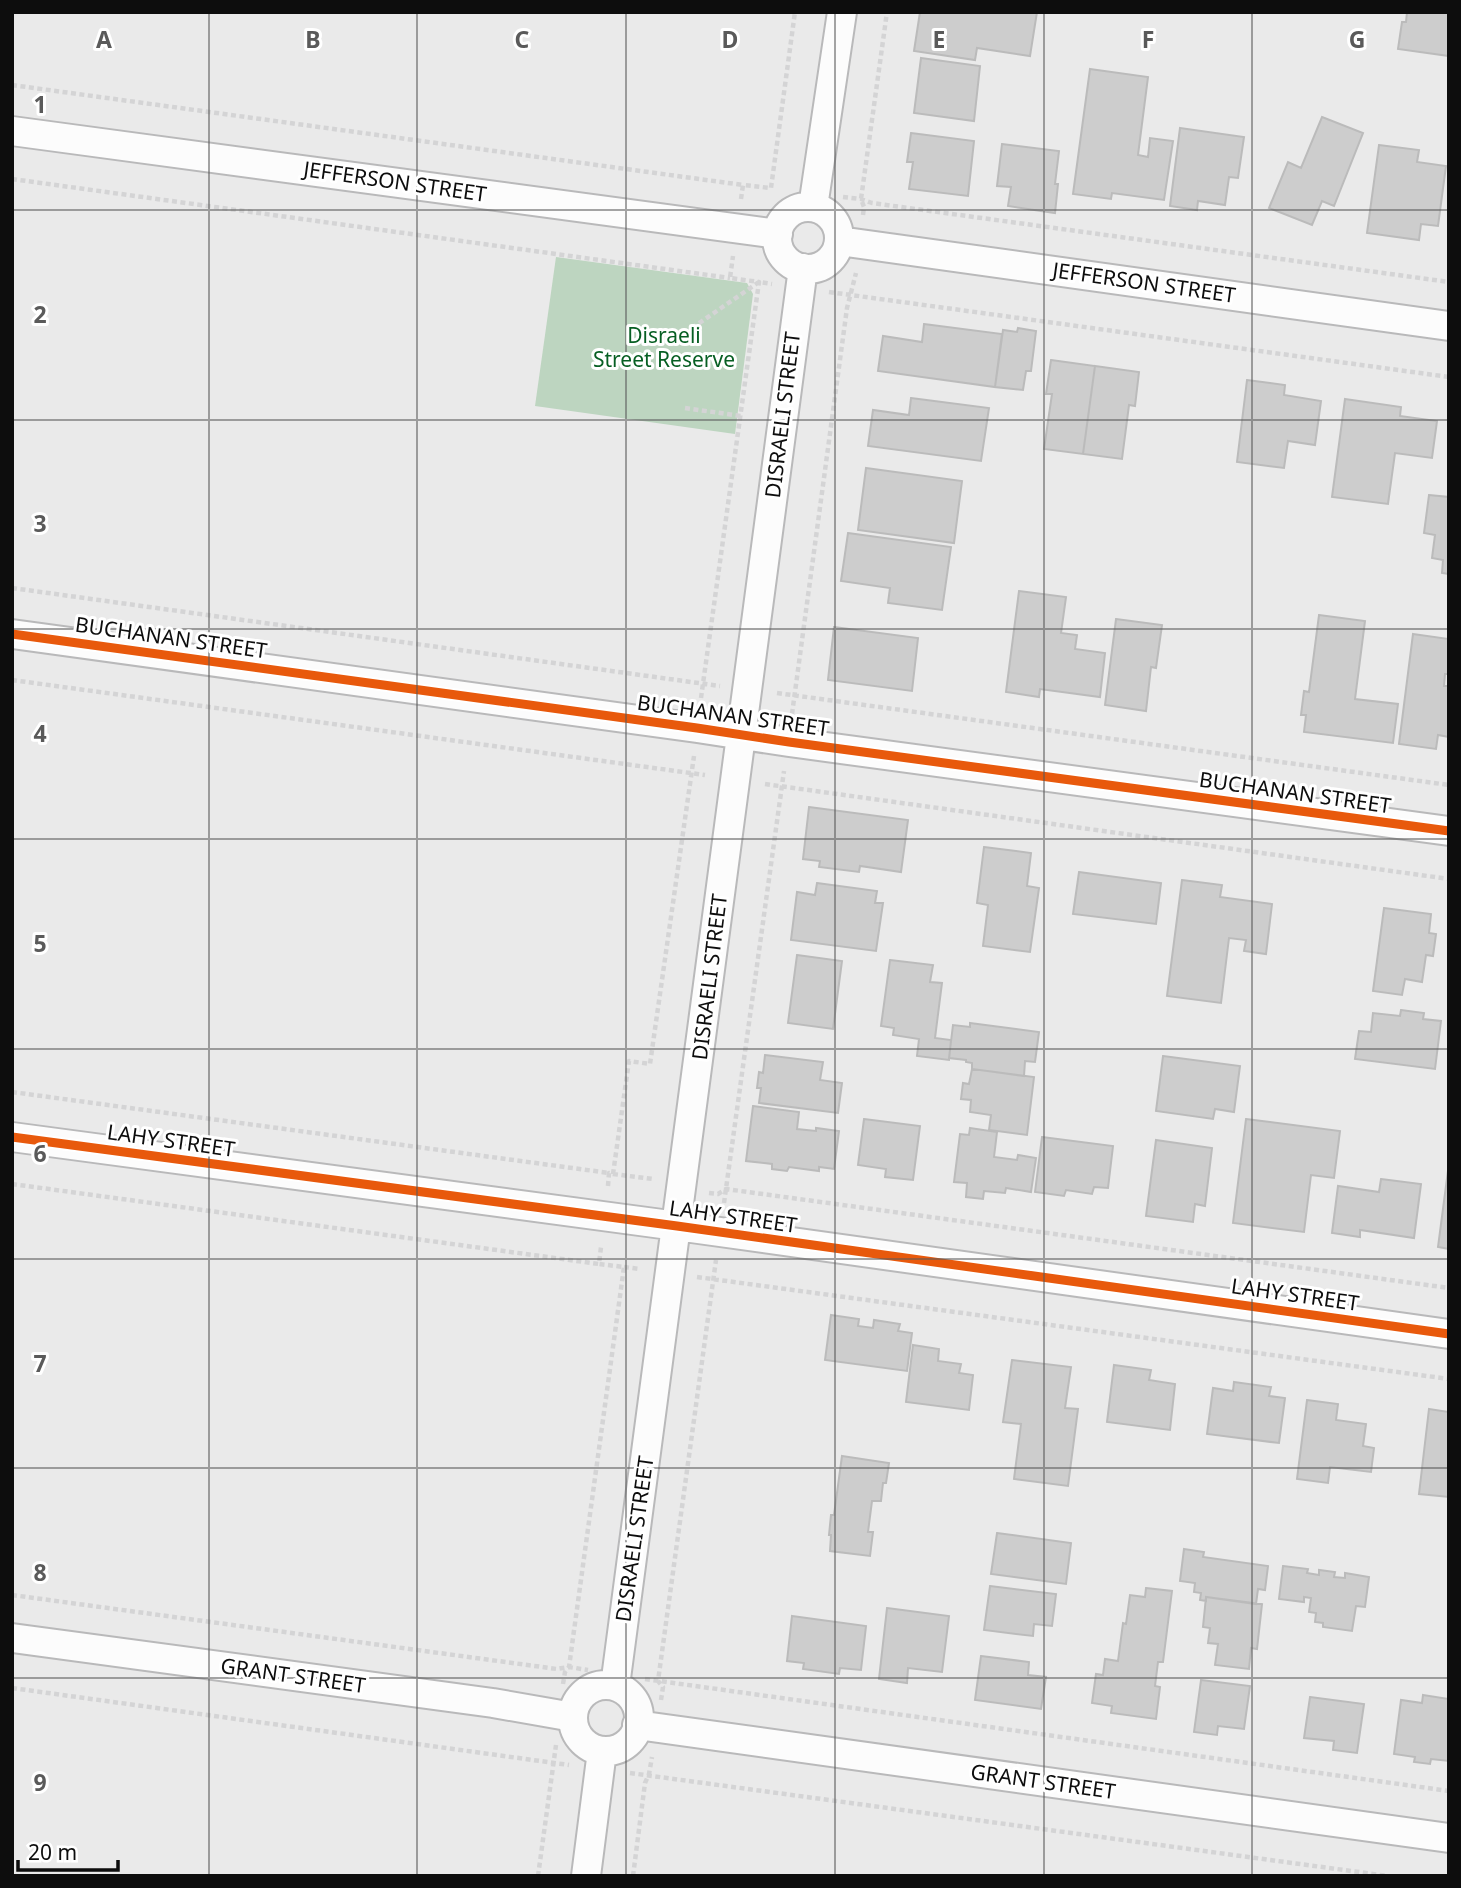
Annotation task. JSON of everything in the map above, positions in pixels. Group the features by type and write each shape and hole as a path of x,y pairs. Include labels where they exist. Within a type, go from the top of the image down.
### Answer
{"street":[{"path":"814,200 850,242 836,251 823,265 813,268 802,277 781,252 778,234 782,222 790,213 814,200 842,12"},
{"name":"JEFFERSON STREET","path":"12,131 778,234"},
{"name":"JEFFERSON STREET","path":"850,242 1449,326"},
{"name":"DISRAELI STREET","path":"616,1680 802,277"},
{"name":"BUCHANAN STREET","path":"12,634 1449,831"},
{"name":"LAHY STREET","path":"12,1137 677,1226 1449,1334"},
{"name":"GRANT STREET","path":"12,1638 493,1703 566,1716"},
{"path":"586,1876 601,1761 647,1727 634,1701 616,1680 592,1688 582,1695 566,1716 581,1739 601,1761"},
{"name":"GRANT STREET","path":"647,1727 1449,1838"}],"path":[{"path":"771,188 795,12"},
{"path":"632,1876 645,1783 649,1774 647,1727 663,1687 658,1681 845,322 856,276 850,242 864,207 861,199 887,12"},
{"path":"12,85 771,188 814,200 861,199 872,203 1449,282"},
{"path":"12,179 759,282 802,277 850,296 1449,377"},
{"path":"730,278 743,185"},
{"path":"692,328 759,282"},
{"path":"600,1264 604,1218 629,1061 650,1064 759,282"},
{"path":"685,408 741,416"},
{"path":"12,1092 611,1173 658,1180 682,1190 718,1194 726,1189 1449,1288"},
{"path":"12,1184 1449,1380"},
{"path":"538,1876 553,1762 566,1716 565,1672 569,1667 624,1267"},
{"path":"12,1595 557,1669 569,1667 616,1680 658,1681 1449,1791"},
{"path":"12,1688 553,1762 601,1761 649,1774 1388,1876"}],"green space":[{"name":"Disraeli Street Reserve","path":"556,257 747,283 753,294 735,434 535,406"}],"building":[{"path":"920,12 1037,12 1030,56 977,48 975,60 914,51"},
{"path":"1407,12 1449,12 1449,56 1398,49 1402,22 1406,22"},
{"path":"921,58 980,66 974,121 914,113"},
{"path":"1090,69 1148,77 1138,155 1148,157 1150,138 1173,141 1164,200 1112,193 1111,199 1073,194"},
{"path":"1322,117 1363,133 1334,206 1322,201 1312,225 1269,208 1288,162 1301,168"},
{"path":"1180,128 1244,137 1238,178 1229,177 1225,205 1198,201 1197,210 1170,206"},
{"path":"911,133 974,141 968,196 909,189 913,162 907,162"},
{"path":"1002,144 1059,151 1055,213 1008,206 1011,187 997,186"},
{"path":"1379,145 1419,150 1417,162 1446,166 1438,226 1421,224 1419,240 1367,233"},
{"path":"924,324 1002,334 995,387 878,371 883,336 922,342"},
{"path":"1018,328 1036,331 1031,371 1026,371 1023,390 995,387 1003,330 1017,332"},
{"path":"1051,360 1095,366 1083,454 1044,449 1052,394 1046,394"},
{"path":"1095,366 1139,372 1135,406 1129,405 1122,459 1083,454"},
{"path":"1247,380 1285,385 1284,395 1321,401 1315,445 1288,441 1284,468 1237,462"},
{"path":"911,398 989,408 981,461 868,446 873,410 909,415"},
{"path":"1345,399 1401,407 1400,416 1437,421 1432,458 1395,453 1388,504 1332,497"},
{"path":"866,468 962,481 954,543 858,530"},
{"path":"1429,495 1449,497 1449,574 1442,573 1443,560 1432,558 1435,535 1424,533"},
{"path":"848,533 951,547 942,610 888,603 890,588 841,581"},
{"path":"1019,591 1066,597 1061,633 1077,635 1075,649 1105,653 1100,697 1040,689 1039,697 1006,692"},
{"path":"1319,615 1365,621 1355,699 1398,704 1393,743 1304,732 1306,715 1301,715 1304,691 1309,692"},
{"path":"1116,619 1162,625 1156,668 1151,667 1146,711 1105,705"},
{"path":"834,627 918,638 912,691 828,680"},
{"path":"1413,634 1449,639 1449,674 1445,674 1444,686 1449,686 1449,737 1438,735 1436,749 1399,744"},
{"path":"809,807 908,820 901,872 860,866 859,872 819,867 820,861 803,859"},
{"path":"984,847 1031,853 1027,886 1039,888 1030,952 983,946 988,905 977,903"},
{"path":"1079,872 1161,883 1156,924 1073,914"},
{"path":"1182,880 1222,885 1220,897 1272,904 1266,954 1244,951 1246,940 1229,938 1221,1003 1167,996"},
{"path":"817,883 877,891 875,903 883,903 876,951 791,940 797,892 815,895"},
{"path":"1384,908 1431,914 1429,933 1436,934 1433,956 1426,955 1422,982 1405,979 1402,995 1373,991"},
{"path":"797,955 842,961 833,1029 788,1023"},
{"path":"890,960 933,965 930,982 942,983 935,1038 951,1040 949,1060 917,1056 919,1039 893,1035 894,1028 881,1026"},
{"path":"1401,1010 1424,1013 1423,1019 1441,1021 1435,1069 1355,1059 1359,1031 1371,1032 1373,1013 1400,1016"},
{"path":"970,1023 1039,1032 1035,1062 1025,1061 1024,1076 972,1069 972,1063 966,1060 949,1058 953,1025 970,1027"},
{"path":"765,1055 823,1062 820,1080 842,1083 838,1113 759,1103 759,1072 763,1073"},
{"path":"1163,1056 1240,1066 1234,1112 1215,1109 1213,1119 1156,1111"},
{"path":"972,1069 1034,1077 1027,1135 989,1130 991,1115 970,1112 971,1100 961,1099 963,1083 969,1084"},
{"path":"753,1106 799,1112 797,1129 839,1131 834,1169 819,1167 819,1171 789,1167 787,1171 772,1169 772,1164 746,1161"},
{"path":"864,1119 920,1126 913,1180 885,1177 886,1169 858,1165"},
{"path":"1246,1119 1340,1131 1334,1178 1311,1175 1304,1232 1233,1223"},
{"path":"970,1128 997,1132 994,1157 1017,1160 1018,1155 1036,1158 1031,1192 1006,1188 1005,1193 984,1191 983,1199 966,1197 967,1183 954,1182 960,1134 969,1135"},
{"path":"1042,1137 1113,1146 1108,1188 1094,1187 1092,1194 1066,1190 1064,1196 1035,1192"},
{"path":"1156,1140 1212,1148 1205,1206 1195,1204 1193,1222 1146,1216"},
{"path":"1449,1163 1449,1249 1438,1247"},
{"path":"1381,1179 1421,1184 1414,1238 1360,1230 1360,1237 1332,1233 1338,1186 1379,1192"},
{"path":"831,1315 859,1319 858,1326 873,1328 874,1320 900,1324 898,1331 912,1333 907,1371 825,1360"},
{"path":"913,1345 939,1349 938,1361 961,1364 959,1373 973,1375 969,1410 906,1402"},
{"path":"1012,1360 1071,1367 1065,1408 1078,1409 1068,1486 1014,1479 1021,1424 1003,1422"},
{"path":"1114,1365 1151,1370 1149,1380 1175,1384 1170,1430 1107,1422"},
{"path":"1234,1382 1271,1387 1269,1396 1285,1398 1279,1443 1207,1434 1213,1388 1233,1391"},
{"path":"1307,1400 1338,1404 1336,1420 1366,1424 1363,1446 1374,1448 1371,1472 1330,1467 1328,1483 1297,1479"},
{"path":"1429,1409 1449,1412 1449,1497 1419,1494"},
{"path":"842,1456 889,1463 881,1501 872,1501 868,1532 873,1532 870,1556 830,1551 831,1515 834,1515"},
{"path":"997,1533 1071,1543 1066,1584 991,1574"},
{"path":"1184,1549 1204,1552 1203,1557 1268,1566 1265,1590 1258,1589 1256,1604 1206,1597 1206,1601 1200,1600 1201,1593 1194,1592 1195,1583 1180,1581"},
{"path":"1283,1566 1308,1569 1307,1573 1319,1575 1319,1570 1335,1572 1334,1577 1345,1578 1345,1573 1369,1577 1365,1607 1356,1606 1352,1631 1323,1627 1323,1623 1315,1622 1316,1613 1309,1612 1311,1598 1304,1597 1304,1602 1279,1599"},
{"path":"990,1586 1056,1594 1052,1626 1034,1624 1033,1636 984,1630"},
{"path":"1146,1588 1172,1591 1163,1662 1158,1662 1155,1686 1160,1687 1156,1719 1111,1713 1112,1706 1092,1703 1096,1674 1103,1675 1105,1659 1118,1661 1130,1595 1145,1597"},
{"path":"1206,1597 1262,1604 1257,1649 1251,1648 1249,1669 1215,1665 1218,1644 1208,1643 1210,1628 1203,1627"},
{"path":"887,1608 949,1616 942,1672 908,1668 907,1683 879,1679"},
{"path":"792,1616 866,1626 861,1670 840,1668 839,1674 803,1669 804,1663 787,1661"},
{"path":"981,1656 1029,1662 1028,1675 1046,1677 1041,1709 975,1700"},
{"path":"1201,1680 1250,1686 1244,1729 1218,1726 1217,1735 1194,1732"},
{"path":"1423,1695 1449,1699 1449,1761 1431,1759 1430,1764 1414,1762 1415,1757 1394,1754 1401,1700 1422,1703"},
{"path":"1310,1697 1364,1704 1357,1753 1333,1750 1334,1741 1304,1738"}],"cycle path":[{"path":"12,634 1449,831"},
{"path":"12,1137 677,1226 1449,1334"}]}
